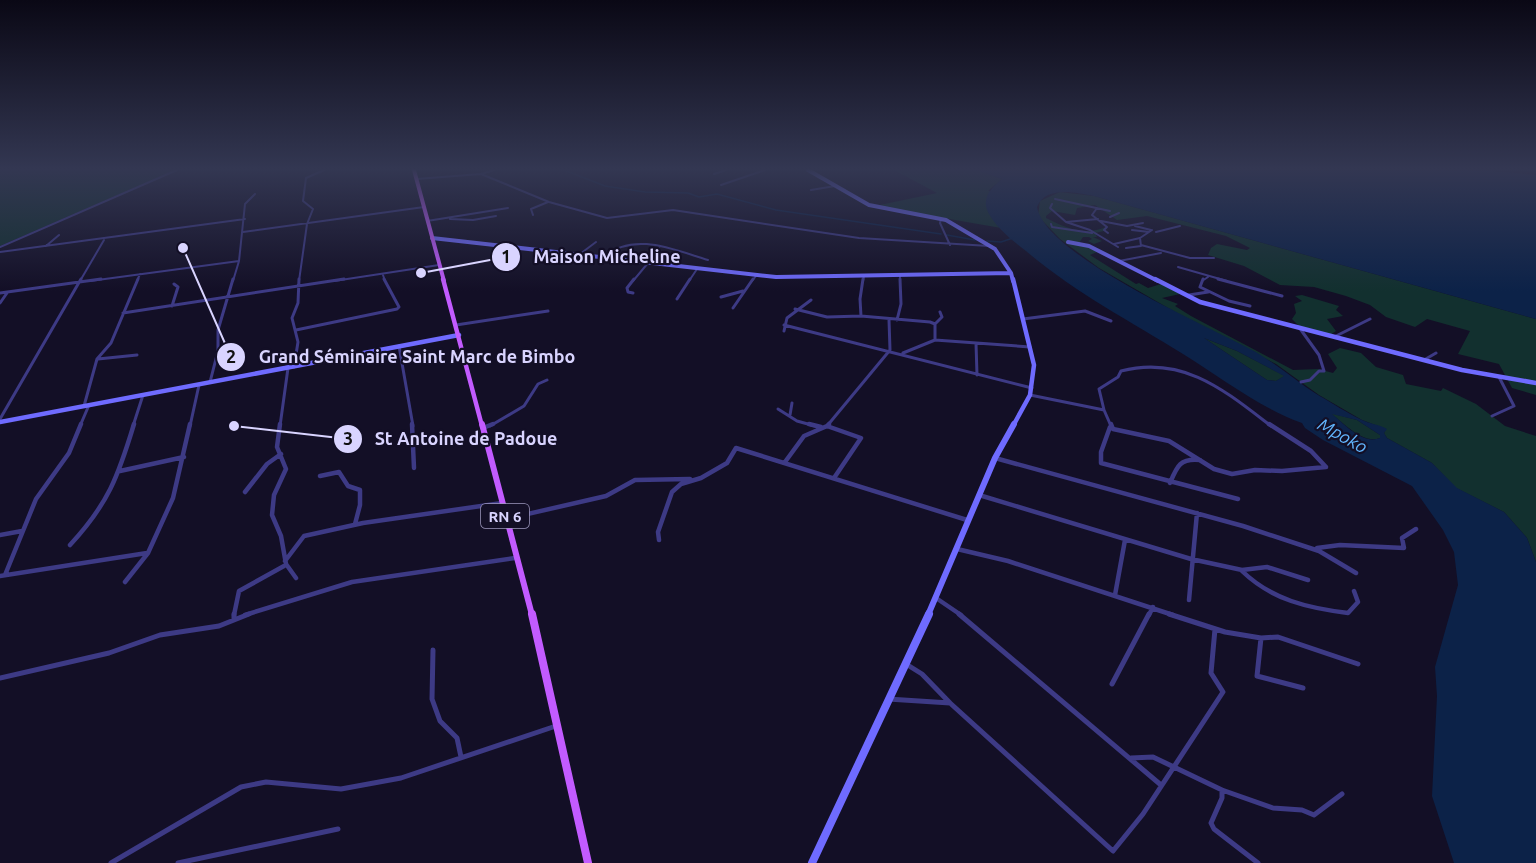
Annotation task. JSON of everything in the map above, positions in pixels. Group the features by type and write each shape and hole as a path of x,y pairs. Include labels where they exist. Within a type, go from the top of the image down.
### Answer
{"main road":[{"name":"RN 6","path":"425,210 559,725 588,863"}],"street":[{"path":"0,247 84,210"},
{"path":"210,382 218,351 218,330 239,261 245,210"},
{"path":"296,578 285,563 281,538 273,523 272,512 277,486 286,470 277,447 291,367 298,342 292,318 297,303 300,268 304,261 307,224 312,210"},
{"path":"243,232 401,210"},
{"path":"427,221 482,210"},
{"path":"531,210 533,215"},
{"path":"579,210 607,218 640,212 668,210"},
{"path":"675,210 808,229 838,236 990,246"},
{"path":"812,863 936,598 995,458 1031,392 1034,366 1011,273 1003,258 990,246 941,219 895,210"},
{"path":"1053,210 1066,222 1118,247"},
{"path":"1095,210 1092,215 1107,227 1104,230 1108,233"},
{"path":"1104,210 1112,222"},
{"path":"1106,210 1110,211"},
{"path":"1110,217 1119,213"},
{"path":"446,219 473,220 496,216"},
{"path":"0,252 245,219"},
{"path":"941,219 940,222 950,245"},
{"path":"1066,222 1100,220 1132,225 1150,231"},
{"path":"1132,225 1143,222"},
{"path":"1051,224 1059,230 1094,234"},
{"path":"1156,232 1180,226"},
{"path":"1132,230 1163,234"},
{"path":"1114,244 1140,238 1150,231"},
{"path":"46,246 59,235"},
{"path":"432,238 756,276 1011,273"},
{"path":"1140,238 1141,245"},
{"path":"0,420 104,239"},
{"path":"580,254 596,242"},
{"path":"1068,242 1085,244 1186,296 1219,308 1424,360 1536,383"},
{"path":"604,257 618,246 627,243 659,247 708,260"},
{"path":"1126,248 1141,245 1190,258 1214,258"},
{"path":"633,293 628,292 627,288 645,262 659,247"},
{"path":"1118,261 1165,252"},
{"path":"0,293 239,261"},
{"path":"123,313 439,265"},
{"path":"1178,267 1282,296"},
{"path":"677,299 698,269"},
{"path":"3,575 36,499 69,453 87,406 97,359 111,343 140,274"},
{"path":"897,320 901,304 900,274"},
{"path":"296,330 397,309 399,307 388,290 383,275"},
{"path":"733,308 756,276"},
{"path":"861,316 860,299 864,276"},
{"path":"1208,277 1200,286 1229,301 1250,306"},
{"path":"171,306 178,287 174,284"},
{"path":"721,297 744,291"},
{"path":"0,303 7,292"},
{"path":"1186,296 1209,292"},
{"path":"784,331 784,325 795,309 811,300"},
{"path":"1219,308 1229,301"},
{"path":"795,309 814,316 842,318 861,316 935,324"},
{"path":"456,326 548,311"},
{"path":"1023,319 1085,311 1111,321"},
{"path":"935,340 935,324 942,317 940,312"},
{"path":"1334,338 1370,319"},
{"path":"827,426 890,350 889,320"},
{"path":"784,325 890,350 1031,392 1104,410"},
{"path":"1301,330 1310,338 1324,371 1318,371 1310,380 1301,382"},
{"path":"0,420 87,406 459,335"},
{"path":"897,353 920,348 935,340 1030,347"},
{"path":"976,343 977,375"},
{"path":"399,346 414,434 414,468"},
{"path":"1424,360 1436,353"},
{"path":"97,359 136,355"},
{"path":"1110,427 1169,441 1214,469 1232,474 1255,470 1282,471 1326,467 1311,452 1200,376 1168,367 1144,367 1121,371 1118,378 1099,389 1110,427 1101,452 1101,463 1170,483 1238,499"},
{"path":"1492,416 1514,406 1499,377"},
{"path":"483,429 520,408 537,392 538,384 547,380"},
{"path":"125,582 148,553 173,498 199,384"},
{"path":"70,545 95,517 120,471 143,395"},
{"path":"790,415 792,402"},
{"path":"778,409 797,421 821,427"},
{"path":"785,462 804,436 821,427 827,426 861,438 834,478"},
{"path":"659,540 658,532 669,496 681,484 698,479 727,464 736,448 968,520"},
{"path":"245,492 267,465 281,454"},
{"path":"120,471 184,457"},
{"path":"995,458 1090,487 1197,513 1316,549 1343,561 1356,573"},
{"path":"1170,483 1179,462 1187,458 1201,460"},
{"path":"320,476 339,472 348,486 360,489 355,524"},
{"path":"506,519 606,496 635,480 698,479"},
{"path":"979,495 1191,560 1242,570 1267,567 1308,580"},
{"path":"234,619 236,594 240,589 246,584 273,574 285,563 302,537 355,524 502,503"},
{"path":"1189,600 1197,513"},
{"path":"1316,549 1340,545 1404,548 1403,537 1416,529"},
{"path":"0,535 22,531"},
{"path":"1116,595 1125,540"},
{"path":"957,549 1008,561 1215,629 1261,638 1278,637 1358,664"},
{"path":"3,575 148,553"},
{"path":"0,678 81,657 109,653 160,635 219,626 234,619 352,582 515,558"},
{"path":"1242,570 1255,585 1319,610 1348,613 1358,602 1354,591"},
{"path":"936,598 950,606 1161,785"},
{"path":"1112,684 1153,608"},
{"path":"905,664 922,674 950,703 1113,851 1143,814 1223,692 1211,673 1215,629"},
{"path":"1261,638 1257,676 1303,688"},
{"path":"433,650 429,675 432,700 440,726 457,738 461,758"},
{"path":"888,699 950,703"},
{"path":"111,863 241,787 266,782 341,789 401,778 559,725"},
{"path":"1130,758 1153,757 1222,790 1280,810 1302,810 1314,815 1325,805 1335,802 1342,794"},
{"path":"1222,790 1222,798 1211,824 1214,830 1257,863"},
{"path":"178,863 338,829"}],"green space":[{"path":"0,210 82,210 0,246"},
{"path":"899,210 988,210 1001,228"},
{"path":"1039,210 1076,210 1075,215 1052,211 1046,218 1075,230 1090,231 1106,227 1104,231 1095,233 1097,237 1093,237 1102,241 1094,244 1088,241 1092,239 1089,237 1083,237 1079,243 1097,252 1090,255 1136,284 1139,283 1148,288 1161,284 1180,294 1162,298 1178,304 1175,306 1191,316 1293,370 1318,369 1333,373 1337,368 1328,354 1340,348 1361,353 1376,367 1403,375 1406,384 1441,391 1443,388 1476,404 1505,426 1536,436 1536,562 1527,538 1504,512 1456,488 1432,463 1387,438 1384,433 1386,429 1362,420 1319,395 1276,364 1175,312 1099,268 1060,239 1038,216"},
{"path":"1103,210 1145,210 1536,319 1536,395 1512,388 1499,364 1458,354 1470,331 1427,319 1415,327 1386,317 1370,305 1346,296 1314,287 1280,285 1244,266 1208,255 1211,248 1217,244 1247,250 1250,248 1226,236 1147,216 1117,220"},
{"path":"1302,295 1339,306 1336,310 1343,316 1327,319 1336,331 1330,335 1300,327 1292,319 1296,313 1294,304 1302,301 1295,296"},
{"path":"1204,338 1237,351 1285,376 1276,381 1267,380"},
{"path":"1330,413 1357,420 1380,435 1380,438 1360,436"}],"water":[{"name":"Mpoko","path":"987,210 1039,210 1047,226 1067,246 1096,266 1164,306 1259,354 1310,390 1351,414 1387,429 1384,433 1387,438 1432,463 1457,488 1504,512 1527,538 1536,562 1536,863 1454,863 1432,796 1437,696 1435,667 1458,585 1454,552 1443,530 1412,486 1323,440 1305,428 1302,423 1270,409 1083,293 1044,266 1005,234","holes":["1204,338 1237,351 1284,376 1276,381 1267,380","1332,414 1357,420 1380,435 1380,438 1367,439 1348,428"]},
{"path":"1145,210 1536,210 1536,319"}],"waterway":[{"path":"778,210 941,234"},
{"path":"947,235 975,240"},
{"path":"987,241 1001,242 1013,238"}],"place":[{"name":"Grand Séminaire Saint Marc de Bimbo","path":"183,248"},
{"name":"Maison Micheline","path":"421,273"},
{"name":"St Antoine de Padoue","path":"234,426"}]}
